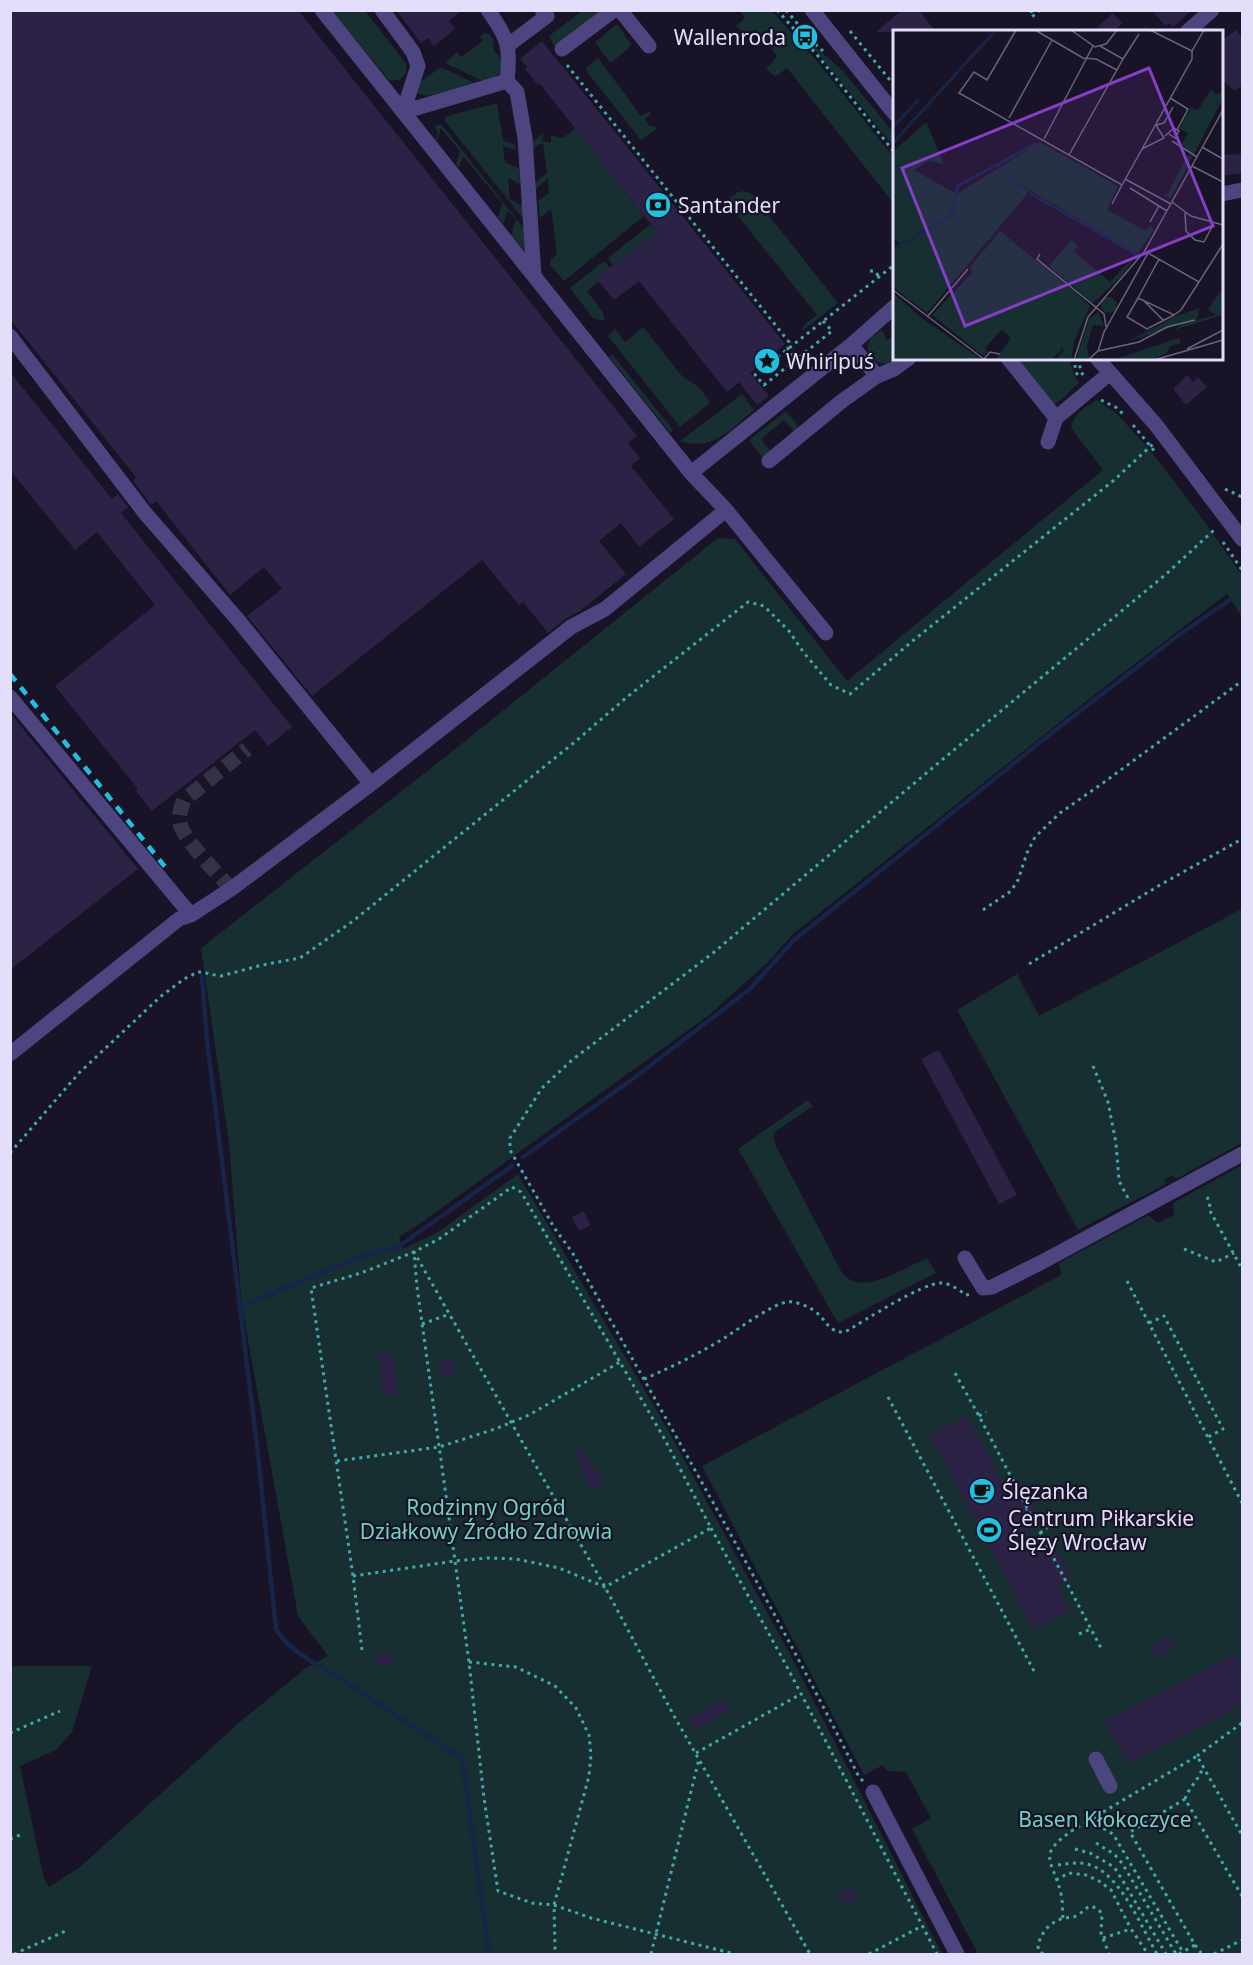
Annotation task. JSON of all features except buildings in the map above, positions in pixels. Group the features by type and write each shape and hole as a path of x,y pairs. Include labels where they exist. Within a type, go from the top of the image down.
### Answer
{"street":[{"path":"322,10 691,473 726,510 826,633"},
{"path":"382,10 413,52 417,66 403,112"},
{"path":"488,10 503,32 510,58 507,81 517,92 525,138 534,276"},
{"path":"507,46 547,16 542,10"},
{"path":"562,49 614,10"},
{"path":"620,10 649,46"},
{"path":"812,10 893,112"},
{"path":"1189,30 1212,10"},
{"path":"403,112 507,81"},
{"path":"1223,194 1242,190"},
{"path":"691,473 850,345 893,307"},
{"path":"10,336 145,513 238,620 370,784"},
{"path":"850,345 877,376"},
{"path":"769,461 842,401 877,376 894,369 906,360"},
{"path":"1010,360 1056,418"},
{"path":"1099,360 1156,425 1242,539"},
{"path":"1048,442 1056,418 1110,373"},
{"path":"10,1054 179,920 191,915 231,889 572,627 604,609 726,510"},
{"path":"10,697 191,915"},
{"path":"965,1258 983,1288 992,1287 1242,1154"},
{"path":"1096,1759 1110,1786"},
{"path":"873,1792 957,1954"}],"path":[{"path":"777,10 818,56 893,151"},
{"path":"1030,10 1032,17 1040,10"},
{"path":"844,22 893,84"},
{"path":"567,65 789,342 788,349 796,360"},
{"path":"824,321 832,331 764,386 755,375 893,266"},
{"path":"870,271 875,272 879,277"},
{"path":"1073,360 1080,380"},
{"path":"1078,360 1082,374"},
{"path":"1100,399 1122,413 1161,460"},
{"path":"10,1153 101,1052 154,1002 184,979 198,972 221,976 300,958 353,921 627,697 748,602 764,606 789,631 804,654 831,685 850,694 1113,481 1155,443"},
{"path":"1224,489 1242,497"},
{"path":"873,1792 859,1777 812,1683 644,1379 572,1252 555,1229 510,1150 510,1138 542,1088 572,1060 738,932 1165,575 1213,530"},
{"path":"1221,539 1242,570"},
{"path":"983,910 1011,891 1018,880 1035,837 1060,813 1242,681"},
{"path":"1029,964 1160,885 1242,839"},
{"path":"1092,1066 1112,1116 1119,1181 1136,1212"},
{"path":"362,1650 311,1288 361,1273 414,1252 439,1239 512,1188 521,1192 664,1437 937,1954"},
{"path":"1207,1197 1210,1203 1209,1209 1242,1269"},
{"path":"1184,1249 1216,1262 1234,1253"},
{"path":"414,1252 606,1587 699,1759 810,1954"},
{"path":"414,1252 498,1891 532,1903 554,1905 591,1918 735,1954"},
{"path":"1127,1281 1242,1503"},
{"path":"644,1379 671,1368 756,1317 788,1302 816,1312 830,1328 837,1332 845,1332 913,1293 932,1285 942,1283 949,1285 966,1295 983,1288"},
{"path":"422,1324 450,1314"},
{"path":"1149,1323 1164,1316 1223,1429 1208,1437"},
{"path":"337,1461 439,1447 512,1422 529,1415 620,1362"},
{"path":"954,1373 1102,1650"},
{"path":"888,1397 1035,1673"},
{"path":"979,1416 986,1412"},
{"path":"1019,1513 1027,1509"},
{"path":"606,1587 711,1528"},
{"path":"1040,1533 1047,1528"},
{"path":"353,1576 455,1561 487,1558 516,1559 559,1568 606,1587"},
{"path":"1079,1634 1091,1629"},
{"path":"469,1662 516,1667 555,1686 576,1708 589,1735 591,1755 589,1776 554,1905 555,1949 558,1954"},
{"path":"696,1753 801,1694"},
{"path":"10,1733 60,1711"},
{"path":"1063,1918 1061,1894 1050,1865 1050,1851 1058,1840 1197,1756 1242,1724"},
{"path":"1197,1756 1242,1834"},
{"path":"651,1954 699,1759"},
{"path":"1203,1767 1197,1780 1189,1788 1185,1799 1130,1832 1195,1945 1204,1954"},
{"path":"1185,1799 1242,1896"},
{"path":"1094,1817 1101,1827 1113,1834 1180,1954"},
{"path":"10,1839 20,1835"},
{"path":"1096,1843 1120,1860 1180,1954"},
{"path":"1076,1849 1090,1853 1113,1867 1123,1879 1166,1954"},
{"path":"1120,1860 1126,1856"},
{"path":"1058,1865 1079,1863 1096,1867 1108,1876 1121,1892 1157,1954"},
{"path":"1056,1880 1069,1873 1086,1875 1111,1890 1131,1929 1148,1954"},
{"path":"1123,1879 1129,1876"},
{"path":"1121,1892 1127,1887"},
{"path":"1118,1902 1124,1898"},
{"path":"1043,1954 1038,1950 1041,1934 1063,1918 1079,1915 1085,1908 1091,1906 1102,1914 1101,1933 1109,1954"},
{"path":"869,1954 922,1926"},
{"path":"1103,1938 1131,1929"},
{"path":"14,1954 68,1930"},
{"path":"1214,1954 1242,1940"},
{"path":"1180,1954 1195,1945"}],"green space":[{"path":"332,11 365,11 405,62 407,70 404,75 398,80 389,80"},
{"path":"582,11 600,11 555,47 549,36"},
{"path":"740,11 772,11 816,60 893,157 893,203 787,68 775,77 766,69 777,56 755,30 746,36 736,26 745,18"},
{"path":"617,24 631,44 610,63 595,42"},
{"path":"485,33 493,39 494,51 503,61 500,73 491,80 485,82 445,63 457,52 461,57 483,41 480,36"},
{"path":"811,45 843,71 892,131 893,146"},
{"path":"598,58 641,116 649,111 651,114 645,119 650,126 655,126 657,129 641,140 587,72 586,68"},
{"path":"441,67 477,84 428,96 417,93 419,83"},
{"path":"497,103 503,140 515,145 516,150 503,146 505,162 519,168 520,184 508,178 510,199 523,206 525,221 444,120 447,116"},
{"path":"442,125 526,231 527,254 511,235 516,220 508,211 503,224 498,217 502,203 463,156 459,168 456,164 460,151 441,128 436,140 438,132 434,127"},
{"path":"575,128 644,216 564,281 550,265 550,260 557,254 551,209 540,218 538,201 549,193 548,178 536,189 535,183 547,173 543,144 541,143 531,151 530,144 543,133 542,141 551,143 551,135 563,138"},
{"path":"744,191 752,194 838,303 802,331 804,325 817,315 726,201 738,192"},
{"path":"651,224 659,233 613,265 608,258"},
{"path":"604,261 610,268 587,291 604,314 605,318 602,321 592,317 570,288"},
{"path":"643,327 682,376 700,388 710,403 680,427 608,336 615,329 625,342"},
{"path":"882,330 887,341 893,336 893,360 898,360 887,364 875,361 871,357 868,346 874,336"},
{"path":"612,354 673,430 670,433 609,357"},
{"path":"1018,360 1069,360 1079,383 1053,405"},
{"path":"742,394 754,410 729,431 712,441 692,444 680,441"},
{"name":"Rodzinny Ogród Działkowy Źródło Zdrowia","path":"1096,400 1115,412 1150,450 1242,575 1242,617 1227,594 1098,692 793,934 768,962 709,1015 399,1237 403,1249 438,1232 518,1174 668,1430 793,1660 942,1954 11,1954 11,1666 92,1666 72,1732 56,1750 20,1766 44,1879 49,1887 80,1867 241,1721 306,1668 328,1656 298,1616 242,1307 229,1143 201,948 449,754 718,538 735,539 847,681 1103,470 1071,428 1077,415"},
{"path":"786,411 799,427 794,431 784,420 761,439 770,451 762,457 749,440"},
{"path":"1242,909 1242,1143 1176,1179 1173,1175 1164,1180 1166,1184 1078,1230 957,1010 1017,974 1039,1016"},
{"path":"808,1100 813,1106 776,1131 773,1137 841,1271 848,1278 864,1283 882,1279 927,1258 936,1273 838,1323 738,1149"},
{"name":"Centrum Piłkarskie Ślęzy Wrocław","path":"1242,1165 1242,1954 978,1954 912,1829 931,1818 906,1772 887,1771 883,1765 864,1775 702,1466 1061,1275 1059,1263 1148,1215 1158,1223 1174,1215 1173,1203"}],"waterway":[{"path":"523,1157 634,1078 751,988 793,941 1044,739 1176,637 1231,599"},
{"path":"202,976 207,1040 258,1454 276,1629 298,1653 345,1681 460,1757 463,1765 489,1954"},
{"path":"240,1307 365,1255 398,1247 512,1166"}],"tunnel":[{"path":"231,889 188,839 180,824 180,815 184,800 247,749"}],"railway":[{"path":"10,674 166,868"}],"place":[{"name":"Wallenroda","path":"805,37"},
{"name":"Santander","path":"658,205"},
{"name":"Whirlpuś","path":"767,361"},
{"name":"Ślęzanka","path":"982,1491"},
{"name":"Centrum Piłkarskie Ślęzy Wrocław","path":"989,1530"}],"park label":[{"name":"Basen Kłokoczyce","path":"1105,1819"}]}
